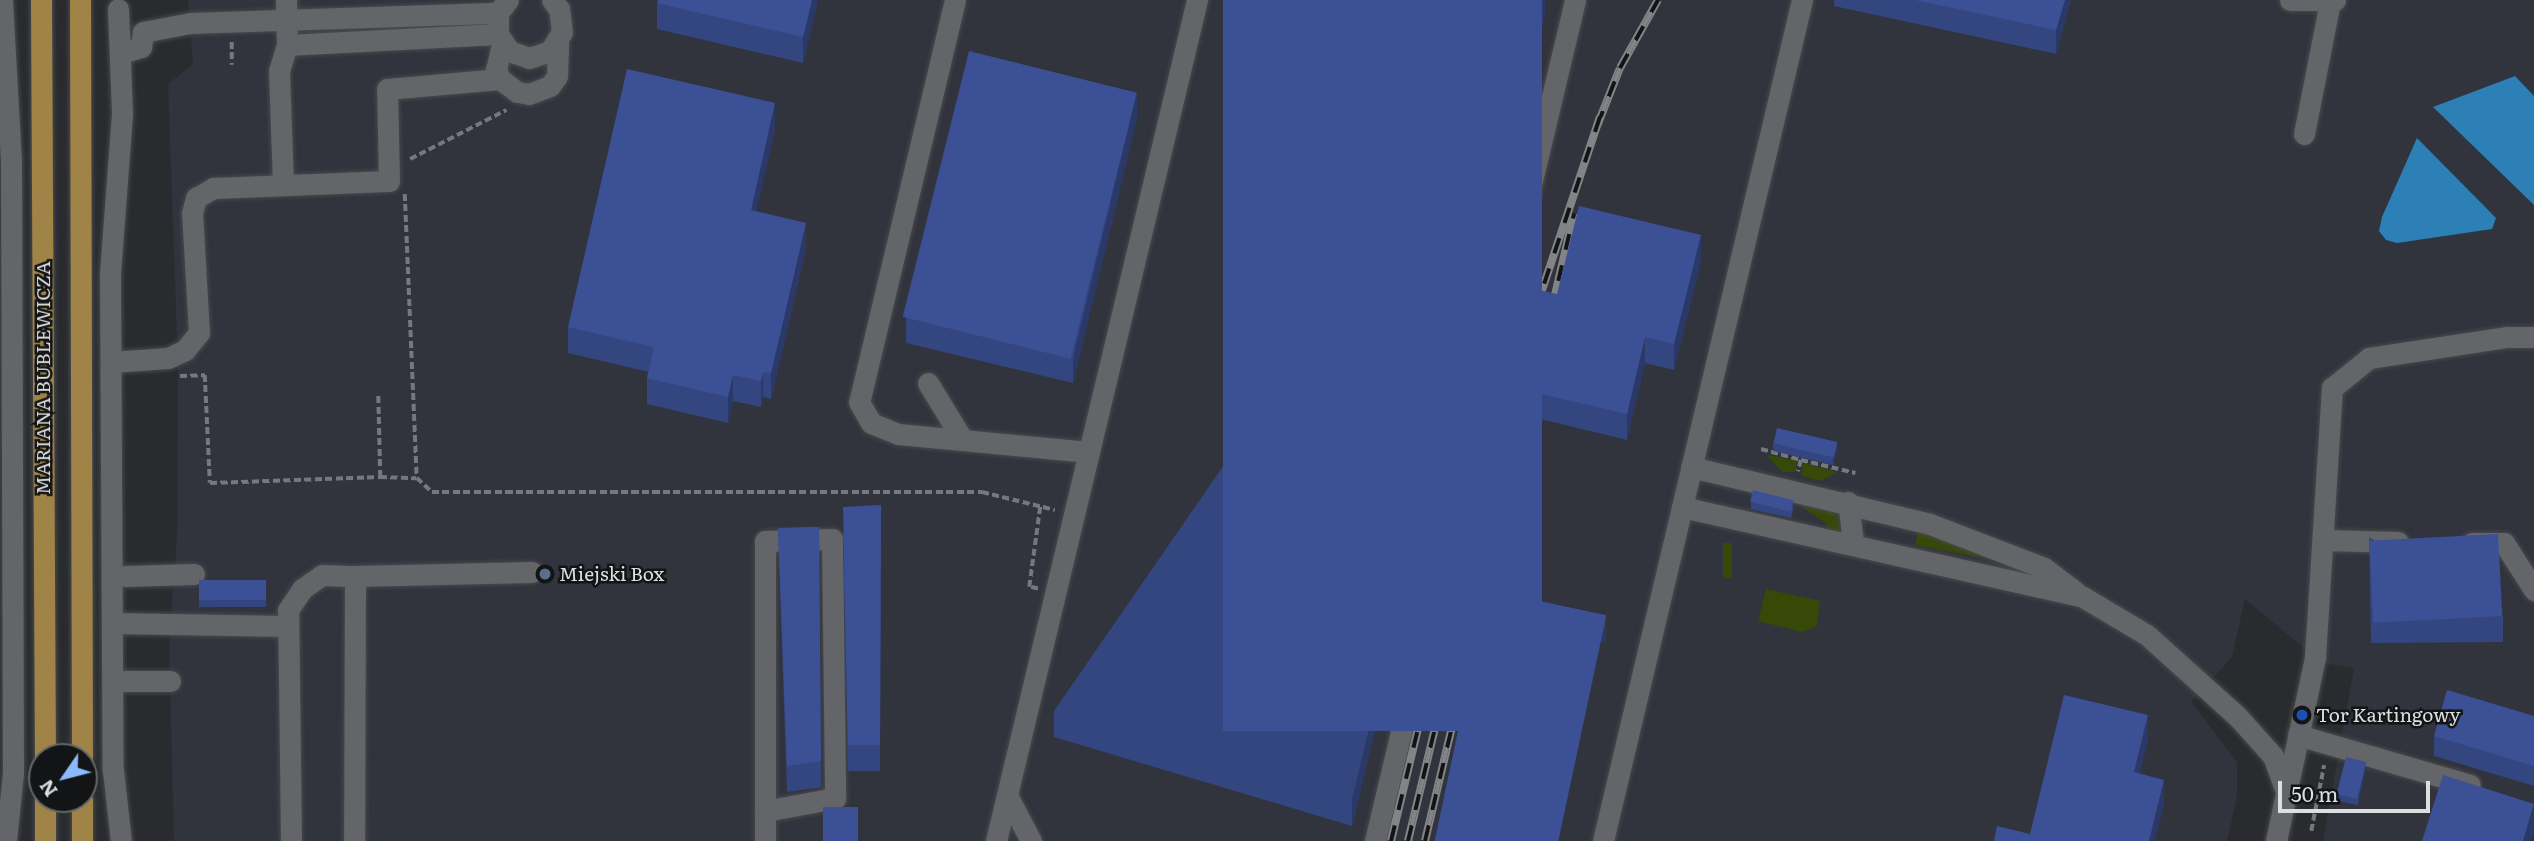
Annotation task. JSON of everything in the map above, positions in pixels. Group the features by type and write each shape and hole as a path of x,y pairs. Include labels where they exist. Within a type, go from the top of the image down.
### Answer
{"main road":[{"name":"MARIANA BUBLEWICZA","path":"41,0 45,743"},
{"name":"MARIANA BUBLEWICZA","path":"80,0 82,743"},
{"path":"45,813 45,841"},
{"path":"82,813 82,841"}],"street":[{"path":"2,0 6,296 6,651 13,773 6,841"},
{"path":"502,23 495,69 500,79 517,92 528,94 550,86 561,66 558,43 563,20 552,0"},
{"path":"955,0 859,402 871,423 898,434 961,437 1089,452"},
{"path":"996,841 1197,0"},
{"path":"1375,841 1575,0"},
{"path":"1602,841 1802,0"},
{"path":"2290,0 2332,1 2304,134"},
{"path":"118,9 122,114 110,235 114,770 121,841"},
{"path":"121,54 141,47 143,32 171,25 286,9 502,23 529,58 550,51 558,43"},
{"path":"283,186 279,71 287,45 286,9"},
{"path":"287,45 502,23"},
{"path":"111,362 168,358 185,350 199,333 192,213 196,198 213,188 389,181 387,89 500,79"},
{"path":"2276,841 2315,657 2332,388 2369,358 2507,337 2534,337"},
{"path":"928,383 961,437"},
{"path":"1691,467 1848,502 1930,524 2045,568 2083,597 2147,635 2238,717 2273,756 2286,791"},
{"path":"1848,502 1853,542"},
{"path":"1682,507 1853,542 2083,597"},
{"path":"765,811 835,798 832,539 765,541 765,811 765,841"},
{"path":"2323,540 2420,542"},
{"path":"2448,542 2504,544 2534,590"},
{"path":"290,841 287,626 288,610 302,589 322,575 532,572"},
{"path":"125,576 194,574"},
{"path":"354,841 355,576"},
{"path":"112,623 287,626"},
{"path":"113,681 170,681"},
{"path":"2298,735 2328,741 2495,792"},
{"path":"1007,794 1031,841"}],"path":[{"path":"232,52 232,65"},
{"path":"403,162 512,107"},
{"path":"404,190 417,478"},
{"path":"205,374 210,483 380,477 417,478 432,492 982,492 1064,512"},
{"path":"378,395 380,477"},
{"path":"1801,460 1855,473"},
{"path":"1040,597 1040,590 1029,587 1041,507"},
{"path":"2311,831 2328,741"}],"shaded area":[{"path":"188,0 2534,0 2534,841 2323,841 2354,668 2329,664 2315,657 2245,599 2232,657 2191,702 2237,762 2237,796 2227,841 174,841 169,645 177,537 178,367 168,84 193,64"}],"green space":[{"path":"1767,455 1797,461 1795,472 1782,472"},
{"path":"1803,463 1837,472 1821,481 1801,476"},
{"path":"1805,502 1838,511 1839,531 1828,531 1826,523 1803,508"},
{"path":"1919,529 1988,556 1988,559 1915,545"},
{"path":"1723,543 1732,543 1732,578 1723,578"},
{"path":"1766,589 1820,601 1817,626 1802,632 1758,621"}],"water":[{"path":"2515,76 2534,96 2534,205 2433,107"},
{"path":"2417,138 2496,218 2492,229 2397,243 2386,240 2379,231 2382,217"}],"building":[{"path":"658,0 812,0 803,37 657,3"},
{"path":"1223,0 1542,0 1542,731 1223,731"},
{"path":"1915,0 2065,0 2056,30"},
{"path":"969,51 1137,93 1071,359 903,317"},
{"path":"627,69 775,103 751,210 806,223 771,373 763,372 761,381 733,375 728,397 647,378 654,347 568,327"},
{"path":"1579,206 1701,235 1674,344 1645,337 1627,414 1516,388 1539,290 1557,294"},
{"path":"1777,428 1837,442 1834,458 1773,444"},
{"path":"1753,490 1794,500 1791,512 1750,502"},
{"path":"881,505 880,745 848,745 843,507"},
{"path":"819,527 821,761 787,766 778,528"},
{"path":"2498,534 2502,616 2373,623 2369,541"},
{"path":"199,580 266,580 266,600 199,600"},
{"path":"1488,590 1606,615 1558,841 1435,841"},
{"path":"2447,690 2534,716 2534,766 2434,736"},
{"path":"2064,695 2148,715 2134,772 2164,780 2149,841 1994,841 1997,826 2030,834"},
{"path":"2346,757 2366,762 2357,799 2337,794"},
{"path":"2443,775 2534,804 2523,841 2422,841"},
{"path":"823,807 858,807 858,841 823,841"}],"railway":[{"path":"1597,126 1620,68 1658,0"},
{"path":"1408,841 1534,314 1600,117"},
{"path":"1551,312 1574,214"},
{"path":"1425,841 1526,415"},
{"path":"1391,841 1442,629 1472,536"}],"place":[{"name":"Miejski Box","path":"545,574"},
{"name":"Tor Kartingowy","path":"2302,715"}]}
